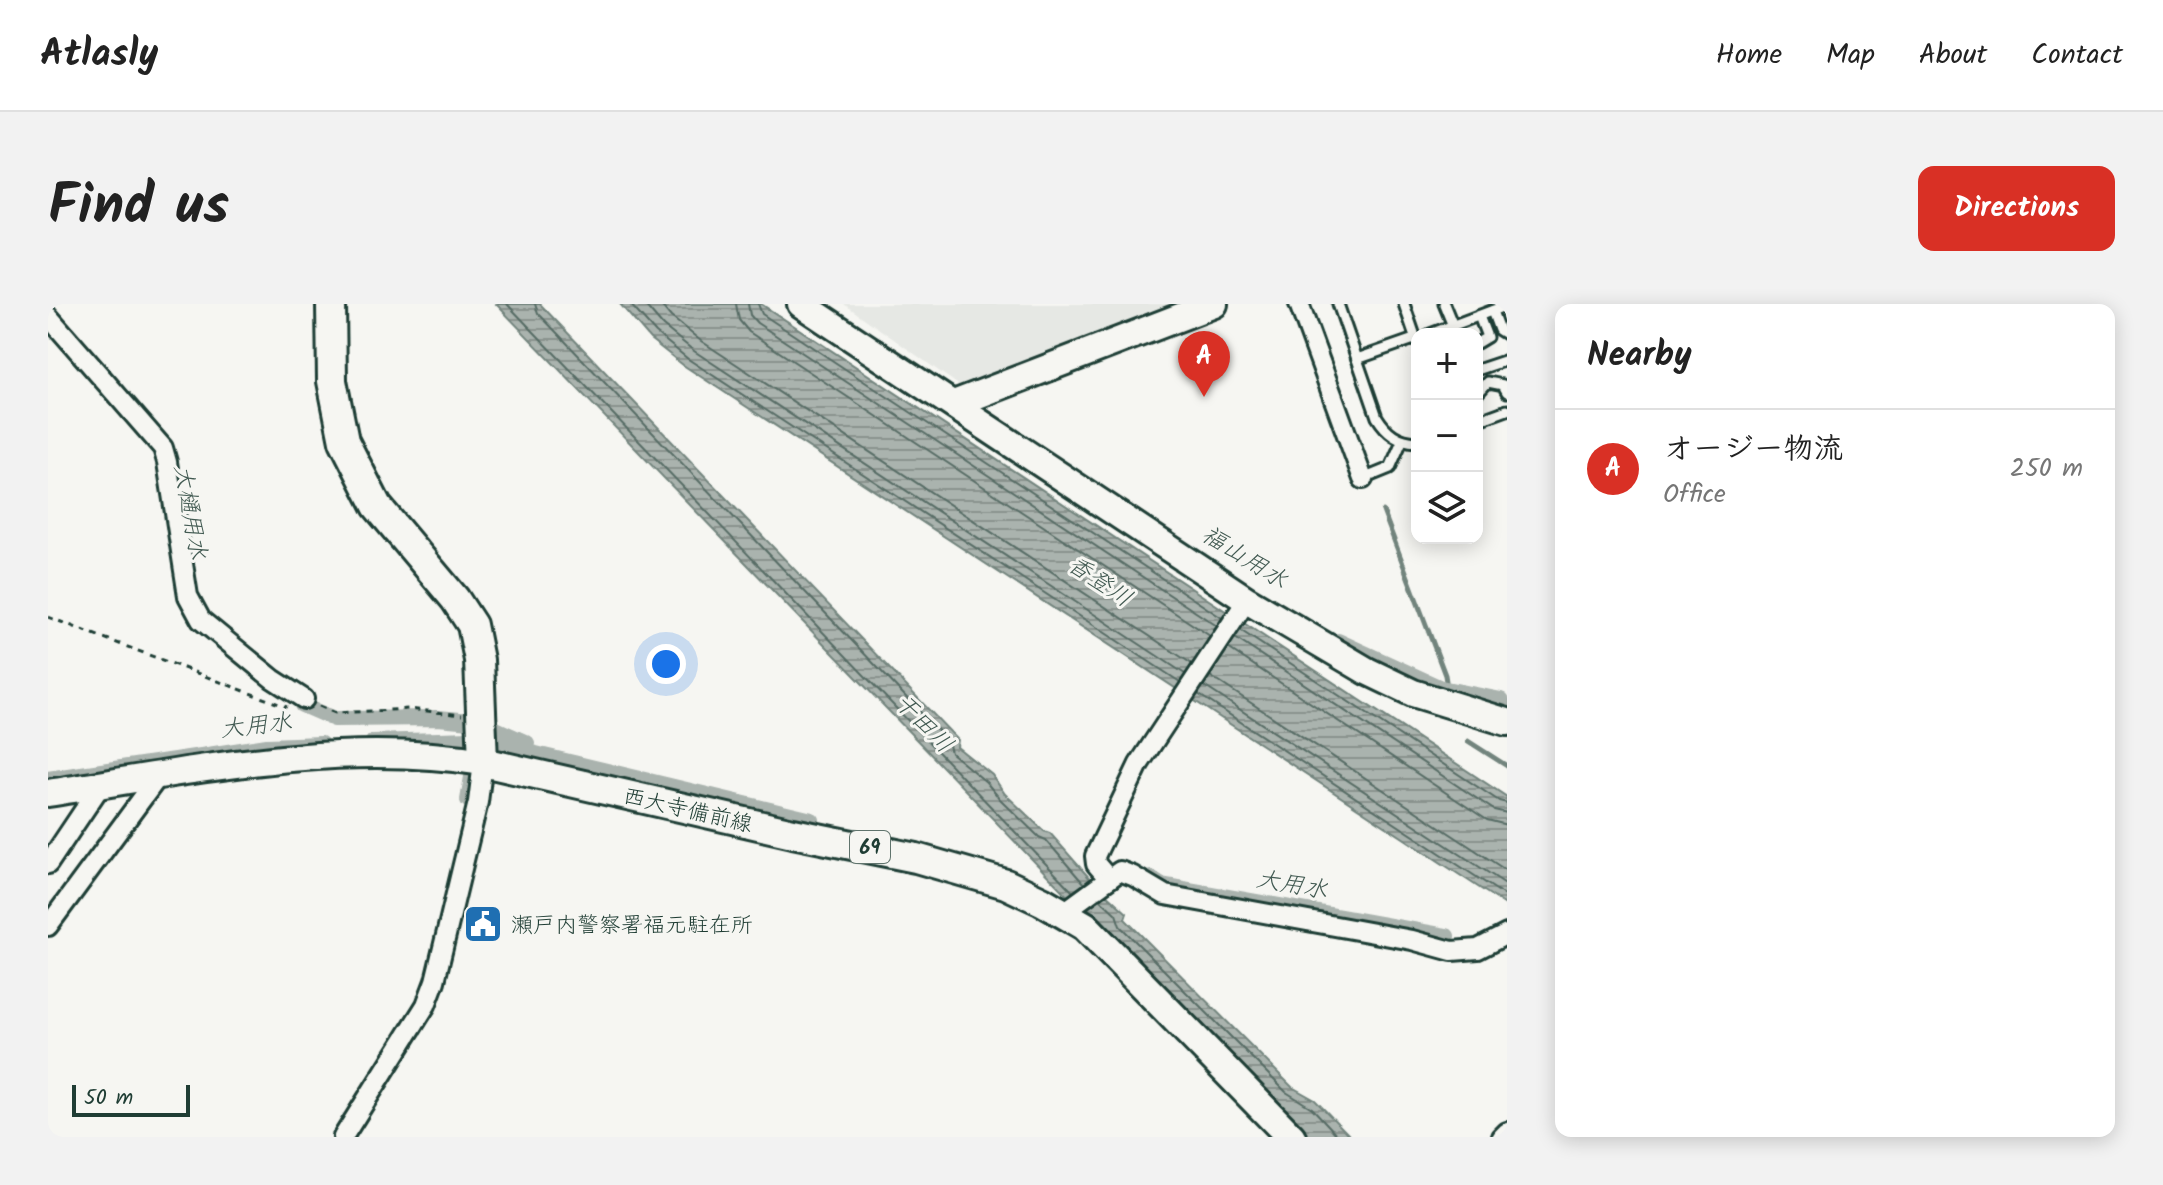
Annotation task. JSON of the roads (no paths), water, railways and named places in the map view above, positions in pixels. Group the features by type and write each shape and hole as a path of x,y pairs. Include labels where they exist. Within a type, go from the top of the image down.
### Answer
{"main road":[{"path":"331,304 332,381 344,441 377,506 455,599 472,625 479,660 483,762"},
{"name":"西大寺備前線","path":"483,762 916,858 1006,884 1068,909 1291,1137"}],"street":[{"path":"801,304 954,404 1244,605 1390,682 1436,701 1507,722"},
{"path":"954,404 1214,304"},
{"path":"1299,304 1363,479"},
{"path":"48,316 163,448 188,596 201,620 261,670 304,699"},
{"path":"1106,881 1095,856 1139,764 1244,605"},
{"path":"48,793 307,757 410,753 483,762 478,802 435,981 426,1005 343,1137"},
{"path":"52,913 158,777"},
{"path":"48,864 101,785"},
{"path":"1068,909 1120,871 1165,895 1412,940 1452,951 1478,949 1507,934"},
{"path":"1502,1137 1507,1132"}],"lane":[{"path":"1338,304 1377,417 1384,428 1402,441 1411,442"},
{"path":"1404,304 1413,328"},
{"path":"1444,304 1453,326"},
{"path":"1447,328 1507,305"},
{"path":"1492,311 1499,330 1507,335"},
{"path":"1479,316 1487,337 1483,339"},
{"path":"1357,359 1411,342"},
{"path":"1483,368 1507,360"},
{"path":"1483,387 1488,382 1503,385 1507,392"},
{"path":"1483,419 1507,410"},
{"path":"1363,479 1390,468 1402,441"}],"water":[{"name":"干田川","path":"496,304 540,304 958,740 957,747 992,775 1005,794 1044,831 1050,833 1092,881 1127,913 1125,919 1292,1087 1315,1100 1351,1137 1300,1137"},
{"name":"香登川","path":"620,304 761,304 1507,797 1507,906 683,365 650,339"}],"waterway":[{"path":"1383,511 1445,675 1448,694"},
{"name":"福山用水","path":"1338,641 1441,688 1501,700 1505,706"},
{"name":"大樋用水","path":"302,705 334,719 438,718 471,721"},
{"name":"大樋用水","path":"487,725 527,743"},
{"name":"大用水","path":"373,742 471,739"},
{"path":"1468,741 1507,766"},
{"name":"大用水","path":"48,779 267,746 321,744"},
{"name":"大用水","path":"494,744 812,820"},
{"path":"468,800 473,771"},
{"name":"大用水","path":"1151,878 1162,885 1447,936"}],"place":[{"name":"オージー物流","path":"1204,397"},
{"name":"瀬戸内警察署福元駐在所","path":"483,924"}]}
